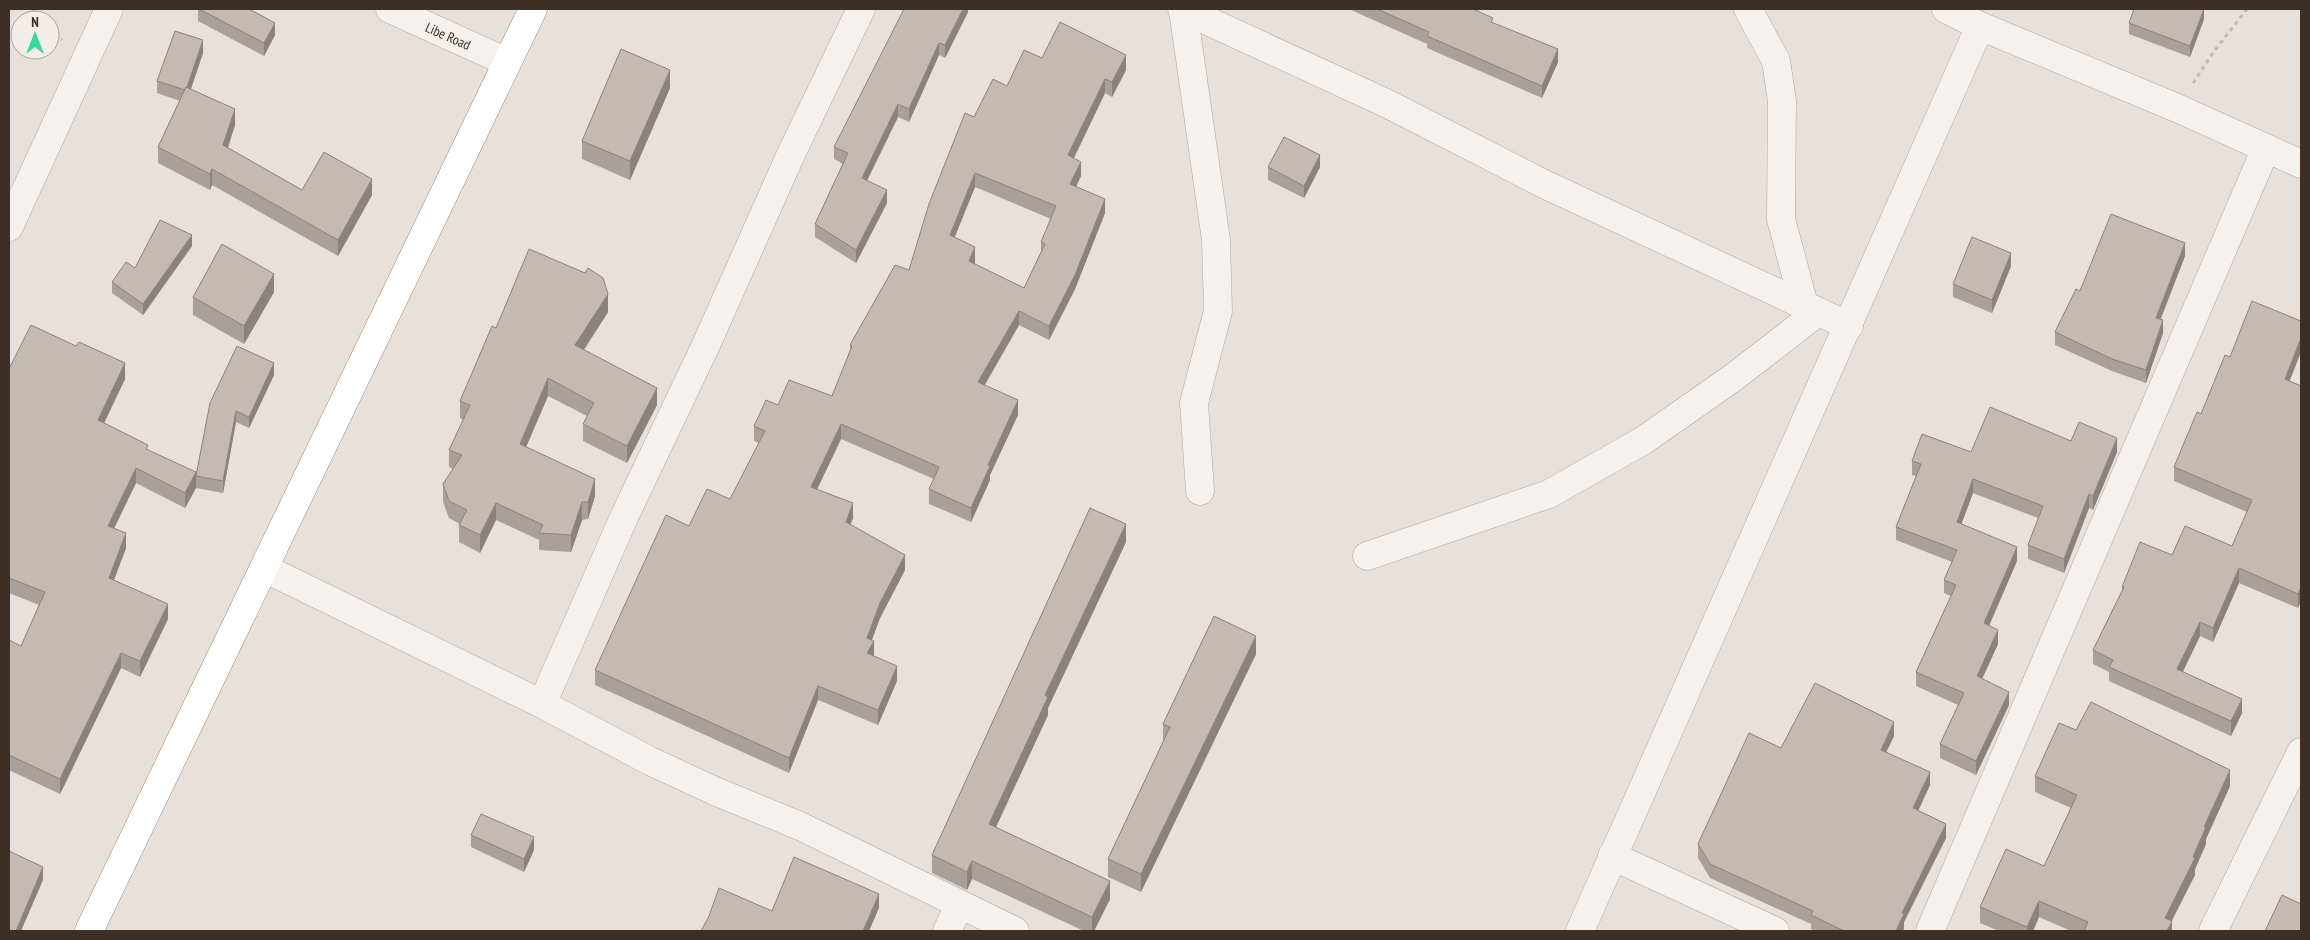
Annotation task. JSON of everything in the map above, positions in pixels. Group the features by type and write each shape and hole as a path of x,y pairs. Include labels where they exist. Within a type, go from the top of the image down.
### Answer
{"highway":[{"path":"89,931 533,9"}],"street":[{"path":"9,227 108,9"},
{"name":"Libe Road","path":"390,9 506,62"},
{"path":"542,704 625,515 705,347 791,154 862,9"},
{"path":"1182,9 1388,104 1544,184 1849,326"},
{"path":"1182,9 1216,240 1218,311 1194,403 1200,490"},
{"path":"1748,9 1776,60 1782,101 1781,219 1811,309"},
{"path":"1946,9 1980,26 2177,108 2301,164"},
{"path":"1580,931 1980,26"},
{"path":"1930,931 2266,148"},
{"path":"1367,556 1549,494 1644,440 1734,377 1811,309"},
{"path":"264,568 542,704 650,761 717,792 800,826 1015,931"},
{"path":"2213,931 2301,752"},
{"path":"1612,856 1775,931"},
{"path":"947,931 960,904"}],"path":[{"path":"2177,108 2215,50 2247,9"}],"building":[{"path":"199,9 249,9 275,23 264,43"},
{"path":"904,9 963,9 945,45 939,43 909,109 898,104 862,178 887,190 856,250 815,224 848,153 834,147"},
{"path":"1377,9 1473,9 1493,18 1491,22 1558,49 1542,86 1427,36 1429,32"},
{"path":"2134,9 2204,9 2190,46 2129,23"},
{"path":"1060,22 1126,55 1112,82 1105,79 1068,155 1081,162 1070,184 1105,199 1075,275 1049,326 1019,311 978,382 1018,400 988,465 990,466 971,508 929,489 939,467 841,424 811,487 853,503 846,522 905,555 880,603 867,638 874,641 867,653 897,666 878,710 818,686 789,758 595,670 666,515 689,526 707,489 730,499 765,431 754,426 766,400 778,405 789,380 832,396 852,346 850,345 895,265 909,270 929,204 965,113 974,117 993,79 1007,86 1024,50 1042,58","holes":["975,173 1056,206 1041,242 1045,244 1024,288 969,261 975,247 950,235"]},
{"path":"175,31 203,40 185,90 157,81"},
{"path":"621,49 670,70 630,161 582,141"},
{"path":"186,87 235,109 223,145 302,190 324,152 372,179 338,240 212,169 210,174 158,147"},
{"path":"1284,137 1320,155 1304,186 1268,167"},
{"path":"2111,214 2185,243 2156,318 2163,320 2146,370 2112,359 2055,332 2076,289 2080,291"},
{"path":"160,220 192,235 143,304 112,282 126,262 135,268"},
{"path":"1972,237 2011,253 1992,300 1953,284"},
{"path":"222,244 274,274 244,326 193,297"},
{"path":"529,249 585,273 588,268 603,278 608,294 575,345 657,388 627,446 583,424 594,403 548,378 520,444 595,479 588,502 582,502 571,535 539,533 543,525 496,503 480,535 459,525 467,510 449,501 443,484 462,455 449,450 470,405 460,401 492,326 496,328"},
{"path":"2252,301 2301,321 2301,338 2285,379 2301,386 2301,587 2298,594 2239,568 2213,628 2200,622 2177,669 2242,699 2231,721 2109,667 2113,660 2093,650 2124,587 2122,587 2140,542 2172,555 2185,526 2232,546 2252,500 2174,467 2197,412 2201,414 2225,355 2230,357"},
{"path":"31,325 76,346 79,342 125,363 98,420 148,445 146,449 196,472 185,493 136,468 108,526 126,533 109,578 168,604 140,661 121,653 60,779 9,755 9,640 21,646 45,592 9,578 9,369"},
{"path":"237,346 274,363 249,417 236,411 223,481 196,476 210,403"},
{"path":"1990,407 2071,441 2079,422 2117,438 2093,496 2089,494 2064,559 2028,545 2043,506 1973,479 1957,522 2017,547 1984,623 1998,630 1977,676 2009,692 1976,761 1940,744 1964,693 1916,672 1956,585 1944,580 1957,550 1896,527 1921,464 1912,461 1922,434 1971,452"},
{"path":"1090,508 1126,524 1045,695 1048,697 989,824 1110,881 1092,917 972,861 967,872 932,855"},
{"path":"1214,616 1256,636 1141,874 1108,859 1170,727 1163,724"},
{"path":"1815,683 1894,722 1881,750 1930,772 1913,808 1946,824 1902,913 1904,914 1896,931 1844,931 1811,915 1813,911 1710,864 1698,844 1749,733 1781,748"},
{"path":"2091,702 2230,770 2204,827 2206,827 2193,857 2195,858 2165,918 2172,921 2167,931 2084,931 2088,922 2039,901 2027,927 1980,907 2006,849 2044,866 2077,795 2035,776 2059,723 2076,730"},
{"path":"481,814 534,837 524,859 471,835"},
{"path":"9,851 43,867 16,931 9,931"},
{"path":"794,857 879,894 863,931 701,931 709,916 719,888 772,911"},
{"path":"2282,895 2301,904 2301,931 2265,931"}]}
